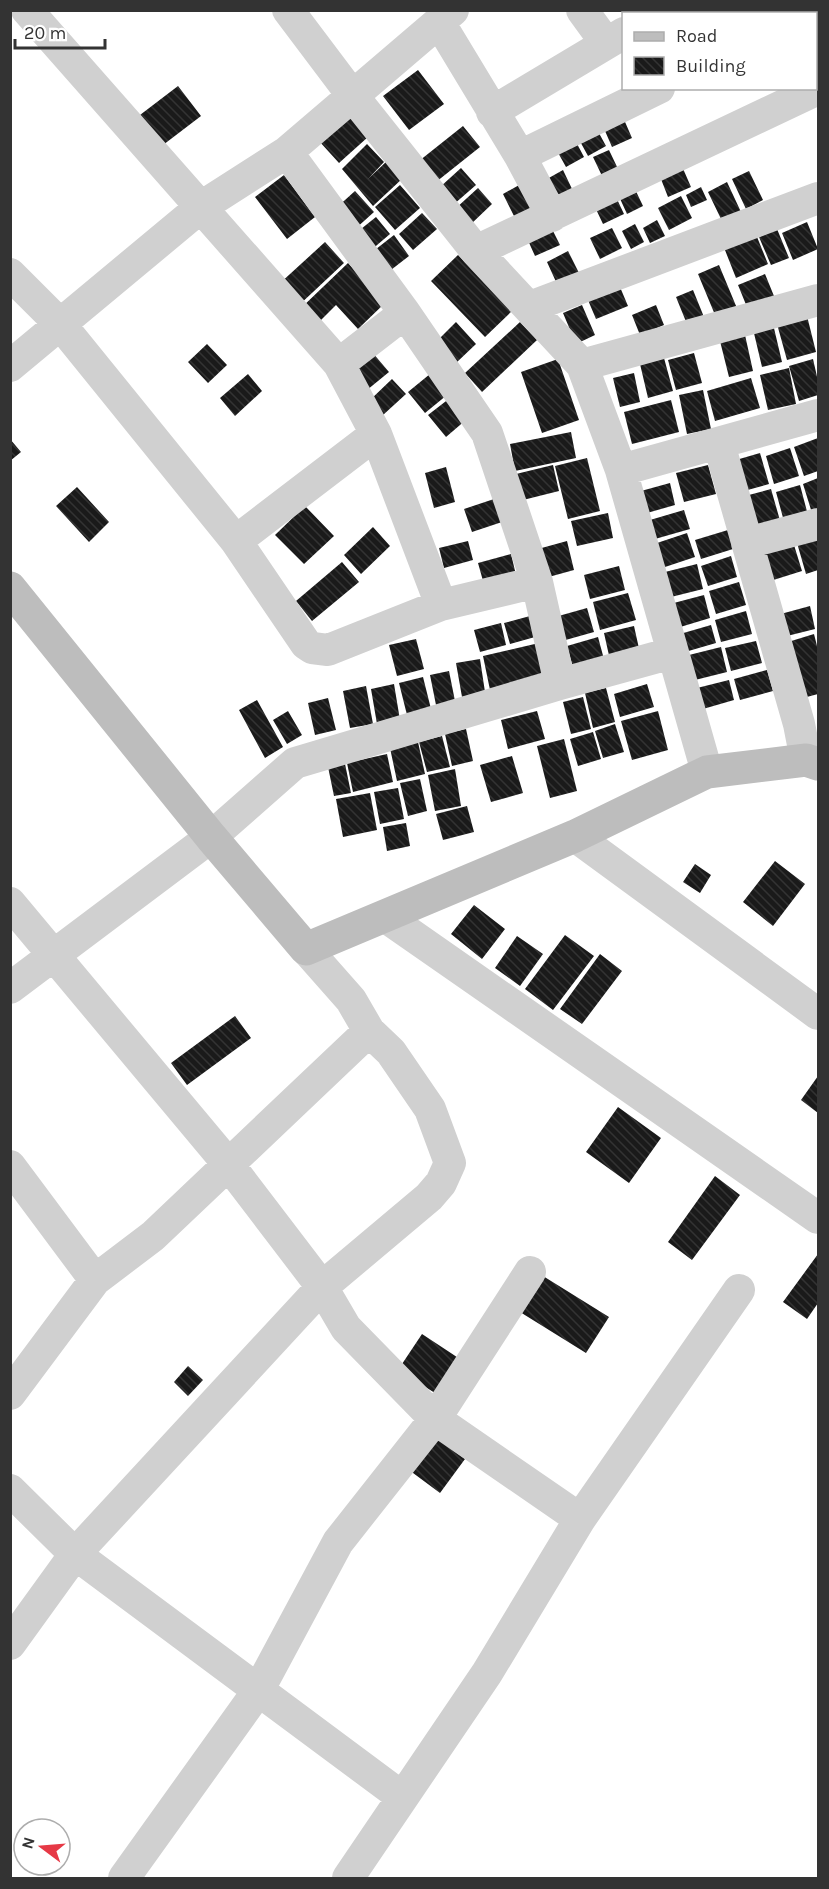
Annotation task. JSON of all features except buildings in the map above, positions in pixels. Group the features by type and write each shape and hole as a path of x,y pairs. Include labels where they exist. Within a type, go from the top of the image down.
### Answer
{"street":[{"path":"27,10 339,364 376,434 441,605"},
{"path":"288,10 351,95 476,251 582,365 621,470 707,772"},
{"path":"492,112 615,38 582,10"},
{"path":"10,366 201,207 287,152 446,16 492,112 520,156 552,216"},
{"path":"520,156 654,90"},
{"path":"476,251 817,90"},
{"path":"287,152 405,312 487,433 537,582 560,684"},
{"path":"530,307 819,198"},
{"path":"10,274 61,325 236,541 306,644 312,648 328,650 441,605 537,582"},
{"path":"582,365 819,300"},
{"path":"339,364 405,312"},
{"path":"621,470 819,415"},
{"path":"236,541 376,434"},
{"path":"306,949 575,836 707,772 812,762 809,721 747,543 719,444"},
{"path":"747,543 819,524"},
{"path":"10,588 211,837 351,1000 369,1031 391,1052 430,1109 450,1163 441,1183 429,1197 322,1287 75,1554 10,1644"},
{"path":"10,988 211,837 294,764 560,684 672,653"},
{"path":"575,836 819,1014"},
{"path":"10,903 229,1165 322,1287 346,1328 435,1419 580,1519"},
{"path":"386,917 819,1218"},
{"path":"10,1394 95,1280 153,1236 369,1031"},
{"path":"10,1166 95,1280"},
{"path":"124,1878 258,1691 338,1542 435,1419 530,1272"},
{"path":"348,1878 487,1673 580,1519 739,1290"},
{"path":"10,1490 75,1554 402,1797"}]}
